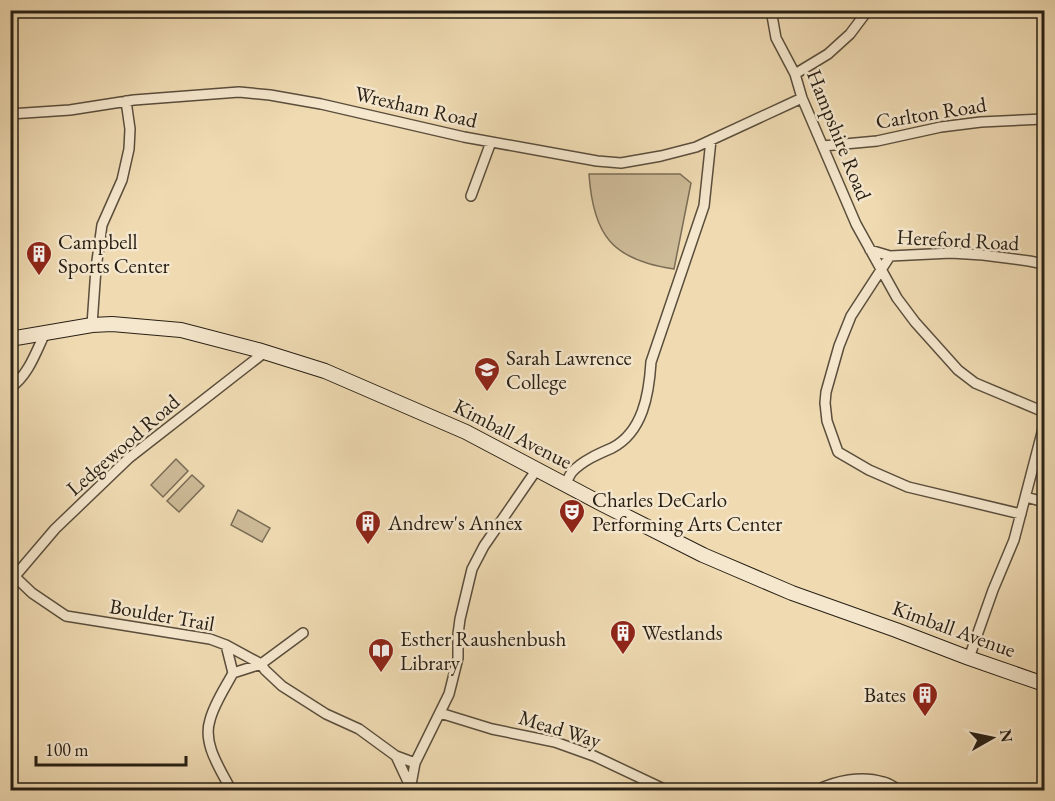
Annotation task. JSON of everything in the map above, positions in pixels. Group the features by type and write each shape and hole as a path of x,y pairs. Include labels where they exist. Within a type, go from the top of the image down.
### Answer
{"street":[{"name":"Hampshire Road","path":"771,10 777,38 795,75 802,98 856,224 897,298 958,370 975,383 1044,412"},
{"path":"795,75 828,54 850,34 868,10"},
{"name":"Wrexham Road","path":"10,114 70,110 126,101 239,92 321,104 490,142 597,161 621,163 696,147 802,98"},
{"path":"92,325 102,225 122,180 129,149 130,129 126,101"},
{"name":"Carlton Road","path":"823,146 878,141 971,123 1044,119"},
{"path":"565,484 572,472 587,460 628,436 645,405 651,362 704,206 711,140"},
{"path":"471,196 490,142"},
{"name":"Hereford Road","path":"870,250 890,256 951,253 1044,264"},
{"path":"890,256 852,316 839,346 826,392 827,421 838,452 869,470 909,488 1021,514"},
{"name":"Kimball Avenue","path":"10,339 92,325 112,324 181,330 265,352 325,371 466,432 703,555 792,592 1044,684"},
{"path":"10,388 19,383 32,362 45,333"},
{"name":"Ledgewood Road","path":"13,574 55,529 129,458 265,352"},
{"path":"969,658 993,590 1014,540 1044,426"},
{"path":"415,763 449,694 458,658 460,619 472,570 484,546 537,469"},
{"path":"1026,496 1044,502"},
{"name":"Boulder Trail","path":"13,574 32,593 66,616 210,639 226,645 261,664 282,686 326,714 358,729 396,756 415,763 410,788"},
{"path":"233,673 261,664 303,633"},
{"path":"226,645 233,673 211,715 208,730 211,750 231,790"},
{"name":"Mead Way","path":"440,713 492,729 555,742 594,756 666,790"},
{"name":"Boulder Trail","path":"396,756 410,788"},
{"path":"817,790 848,780 882,781 900,790"}],"shaded area":[{"path":"589,174 680,174 691,183 674,269 635,259 610,241 595,213"},
{"path":"176,459 188,471 163,497 151,485"},
{"path":"192,475 204,486 179,512 167,501"},
{"path":"238,510 270,528 262,542 231,525"}],"place":[{"name":"Campbell Sports Center","path":"39,277"},
{"name":"Sarah Lawrence College","path":"487,393"},
{"name":"Charles DeCarlo Performing Arts Center","path":"572,535"},
{"name":"Andrew's Annex","path":"368,546"},
{"name":"Westlands","path":"623,656"},
{"name":"Esther Raushenbush Library","path":"381,674"},
{"name":"Bates","path":"925,718"}]}
